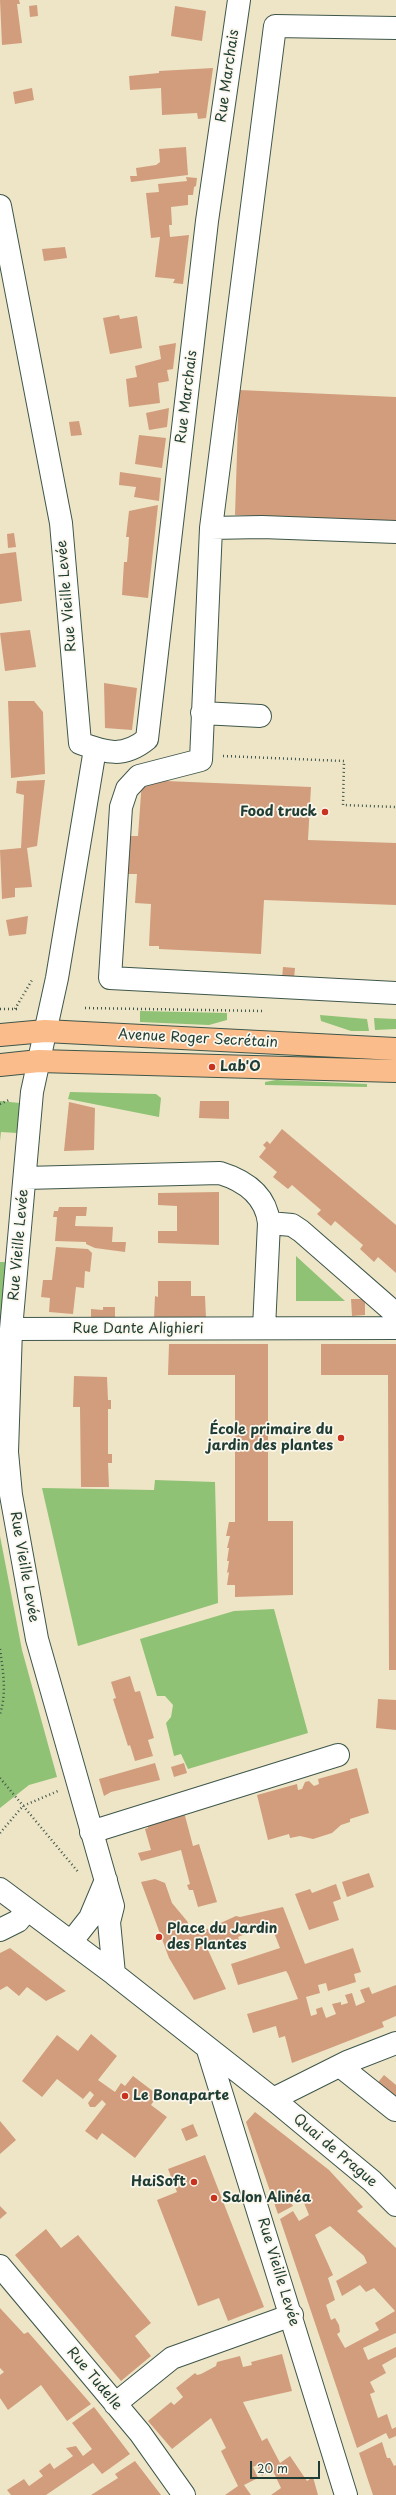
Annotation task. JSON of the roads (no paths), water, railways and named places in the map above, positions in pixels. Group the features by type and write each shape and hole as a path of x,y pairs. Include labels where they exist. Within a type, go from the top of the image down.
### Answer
{"main road":[{"name":"Avenue Roger Secrétain","path":"0,1035 45,1031 396,1048"},
{"name":"Avenue Roger Secrétain","path":"0,1065 39,1061 396,1071"}],"street":[{"name":"Rue Marchais","path":"95,749 114,752 134,750 147,739 207,221 239,0"},
{"path":"396,28 275,26 211,528 201,760 139,776 127,789 121,807 110,978 396,993"},
{"name":"Rue Vieille Levée","path":"0,206 61,523 80,743 95,749 57,978 32,1092 11,1329 8,1384 7,1452 11,1495 37,1639 91,1832 106,1880"},
{"path":"211,528 262,527 396,532"},
{"path":"202,713 260,716"},
{"path":"25,1178 220,1173 235,1178 248,1186 268,1209 269,1223 264,1328"},
{"path":"269,1223 292,1226 301,1231 396,1314"},
{"name":"Rue Dante Alighieri","path":"11,1329 396,1328"},
{"path":"91,1832 338,1755"},
{"path":"71,1942 90,1918 106,1880"},
{"path":"106,1880 113,1906 109,1922 114,1974"},
{"path":"0,1889 114,1974 208,2050 273,2099 340,2066 396,2043"},
{"path":"0,1930 18,1921 27,1910"},
{"name":"Rue Vieille Levée","path":"208,2050 292,2315 346,2495"},
{"path":"340,2066 395,2110"},
{"name":"Quai de Prague","path":"273,2099 372,2181 396,2205"},
{"name":"Rue Tudelle","path":"0,2266 140,2433 184,2495"},
{"path":"116,2404 172,2358 292,2315"}],"place":[{"name":"Food truck","path":"325,812"},
{"name":"Lab'O","path":"212,1067"},
{"name":"École primaire du jardin des plantes","path":"341,1438"},
{"name":"Place du Jardin des Plantes","path":"159,1937"},
{"name":"Le Bonaparte","path":"125,2096"},
{"name":"HaiSoft","path":"194,2182"},
{"name":"Salon Alinéa","path":"214,2198"}]}
